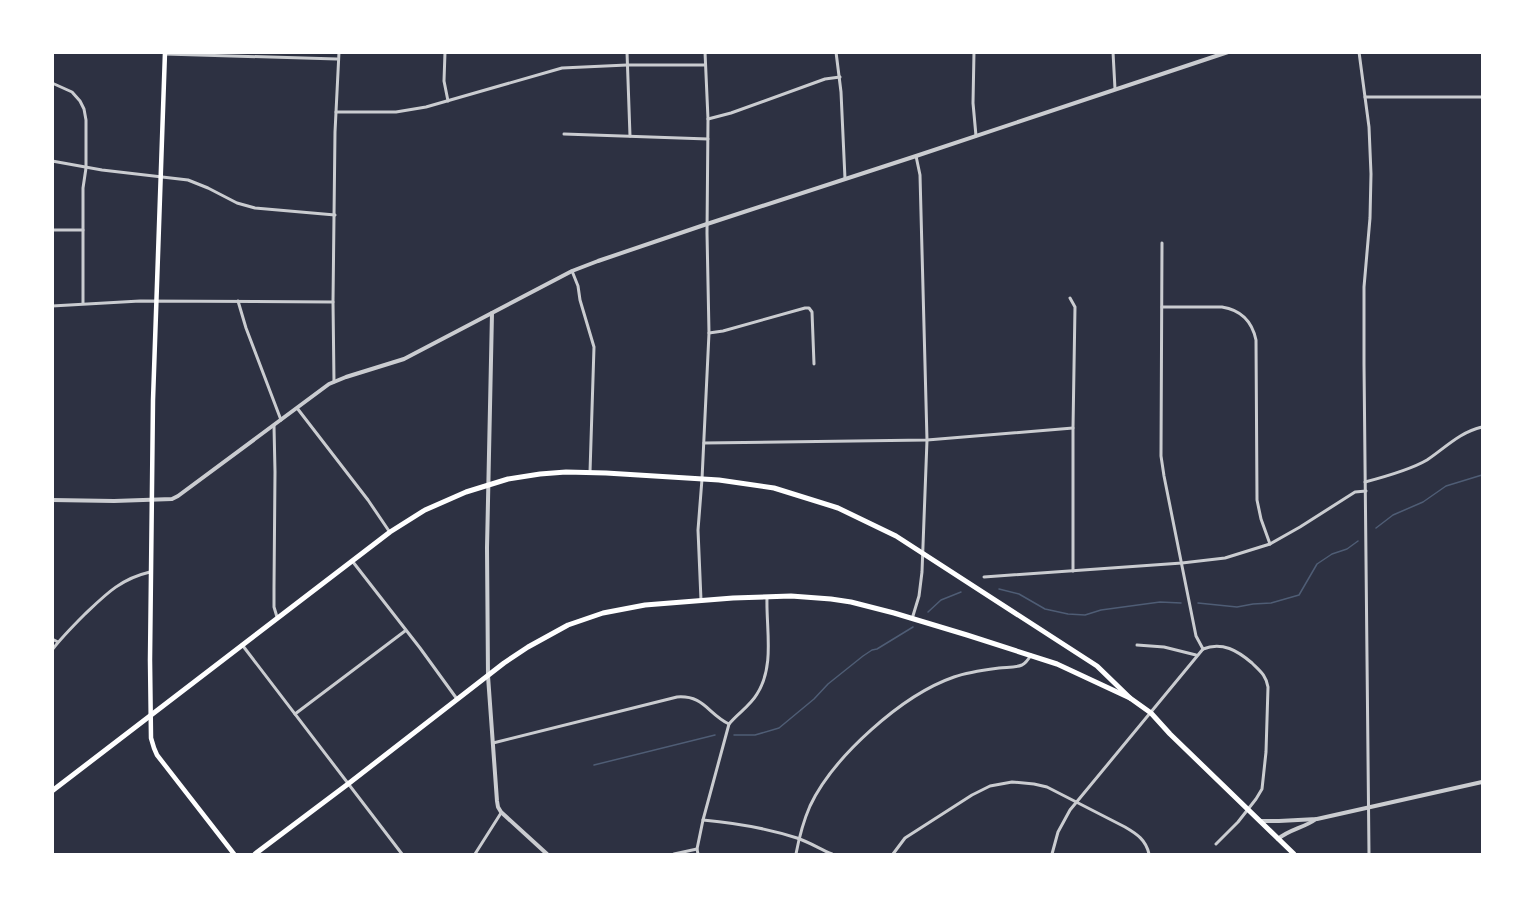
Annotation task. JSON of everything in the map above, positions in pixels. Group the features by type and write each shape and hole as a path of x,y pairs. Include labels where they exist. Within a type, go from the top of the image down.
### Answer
{"main road":[{"path":"165,53 153,400 152,743 157,755 234,855"},
{"path":"52,791 390,532 425,510 446,500 508,479 540,474 590,472 702,479 761,486 815,500 873,524 1097,666 1130,698 1151,713 1294,855"},
{"path":"255,855 504,663 528,647 568,625 624,609 701,600 767,597 837,600 868,606 1031,656 1072,671 1130,698"}],"street":[{"path":"334,382 333,302 339,52"},
{"path":"445,52 444,81 448,101"},
{"path":"627,52 630,136"},
{"path":"701,600 698,530 709,333 708,119 705,52"},
{"path":"836,52 840,77 845,179"},
{"path":"974,52 973,103 976,136"},
{"path":"1113,52 1115,89"},
{"path":"52,500 165,500 178,496 323,388 334,382 404,359 572,271 1228,52"},
{"path":"1359,52 1369,127 1371,174 1365,287 1369,855"},
{"path":"165,53 338,59"},
{"path":"336,112 378,113 426,107 562,68 705,65"},
{"path":"708,119 825,79 840,77"},
{"path":"52,84 72,92 80,101 84,109 87,130 83,188 83,303"},
{"path":"1365,97 1482,97"},
{"path":"564,134 708,139"},
{"path":"912,619 921,584 927,440 920,175 916,156"},
{"path":"52,161 86,168 179,178 194,182 246,206 335,215"},
{"path":"52,230 83,230"},
{"path":"1162,243 1161,456 1196,636 1203,649"},
{"path":"572,271 594,347 590,472"},
{"path":"1070,298 1075,307 1073,571"},
{"path":"238,302 281,420"},
{"path":"52,306 83,303 333,302"},
{"path":"1162,307 1229,308 1242,315 1251,326 1256,340 1257,500 1270,544"},
{"path":"709,333 807,308 812,312 814,364"},
{"path":"492,313 488,485 488,676 497,801 501,812 548,855"},
{"path":"297,408 390,532"},
{"path":"274,426 274,607 278,618"},
{"path":"1365,482 1425,461 1456,439 1482,427"},
{"path":"704,442 927,440 1073,428"},
{"path":"984,577 1225,558 1270,544 1300,528 1354,492 1366,491"},
{"path":"352,561 457,699"},
{"path":"52,650 111,590 133,577 151,572"},
{"path":"698,855 697,849 703,820 729,724 750,704 766,672 767,597"},
{"path":"295,714 405,631"},
{"path":"52,639 58,642"},
{"path":"1137,645 1164,647 1196,656"},
{"path":"243,646 402,855"},
{"path":"1052,855 1058,832 1076,801 1196,656 1203,649 1217,646 1234,650 1262,673 1267,680 1268,687 1266,752 1262,789 1248,809 1216,844"},
{"path":"796,855 811,805 827,779 867,735 904,703 926,689 949,679 1019,666 1027,662 1031,656"},
{"path":"493,743 677,697 697,699 706,705 717,718 729,724"},
{"path":"893,855 905,838 920,827 982,789 1012,782 1034,783 1076,801 1137,834 1144,841 1149,855"},
{"path":"1260,821 1317,819 1482,782"},
{"path":"475,855 501,812"},
{"path":"1278,839 1294,828 1308,825 1317,819"},
{"path":"703,820 763,828 799,839 832,855"},
{"path":"674,855 697,849"}],"waterway":[{"path":"1376,528 1393,515 1423,502 1446,486 1482,475"},
{"path":"1198,603 1237,607 1271,603 1299,595 1317,564 1358,541"},
{"path":"999,589 1019,594 1045,609 1068,614 1085,615 1101,610 1160,602 1181,603"},
{"path":"928,612 941,600 961,592"},
{"path":"734,735 755,735 779,728 863,656 913,627"},
{"path":"594,765 715,735"}]}
